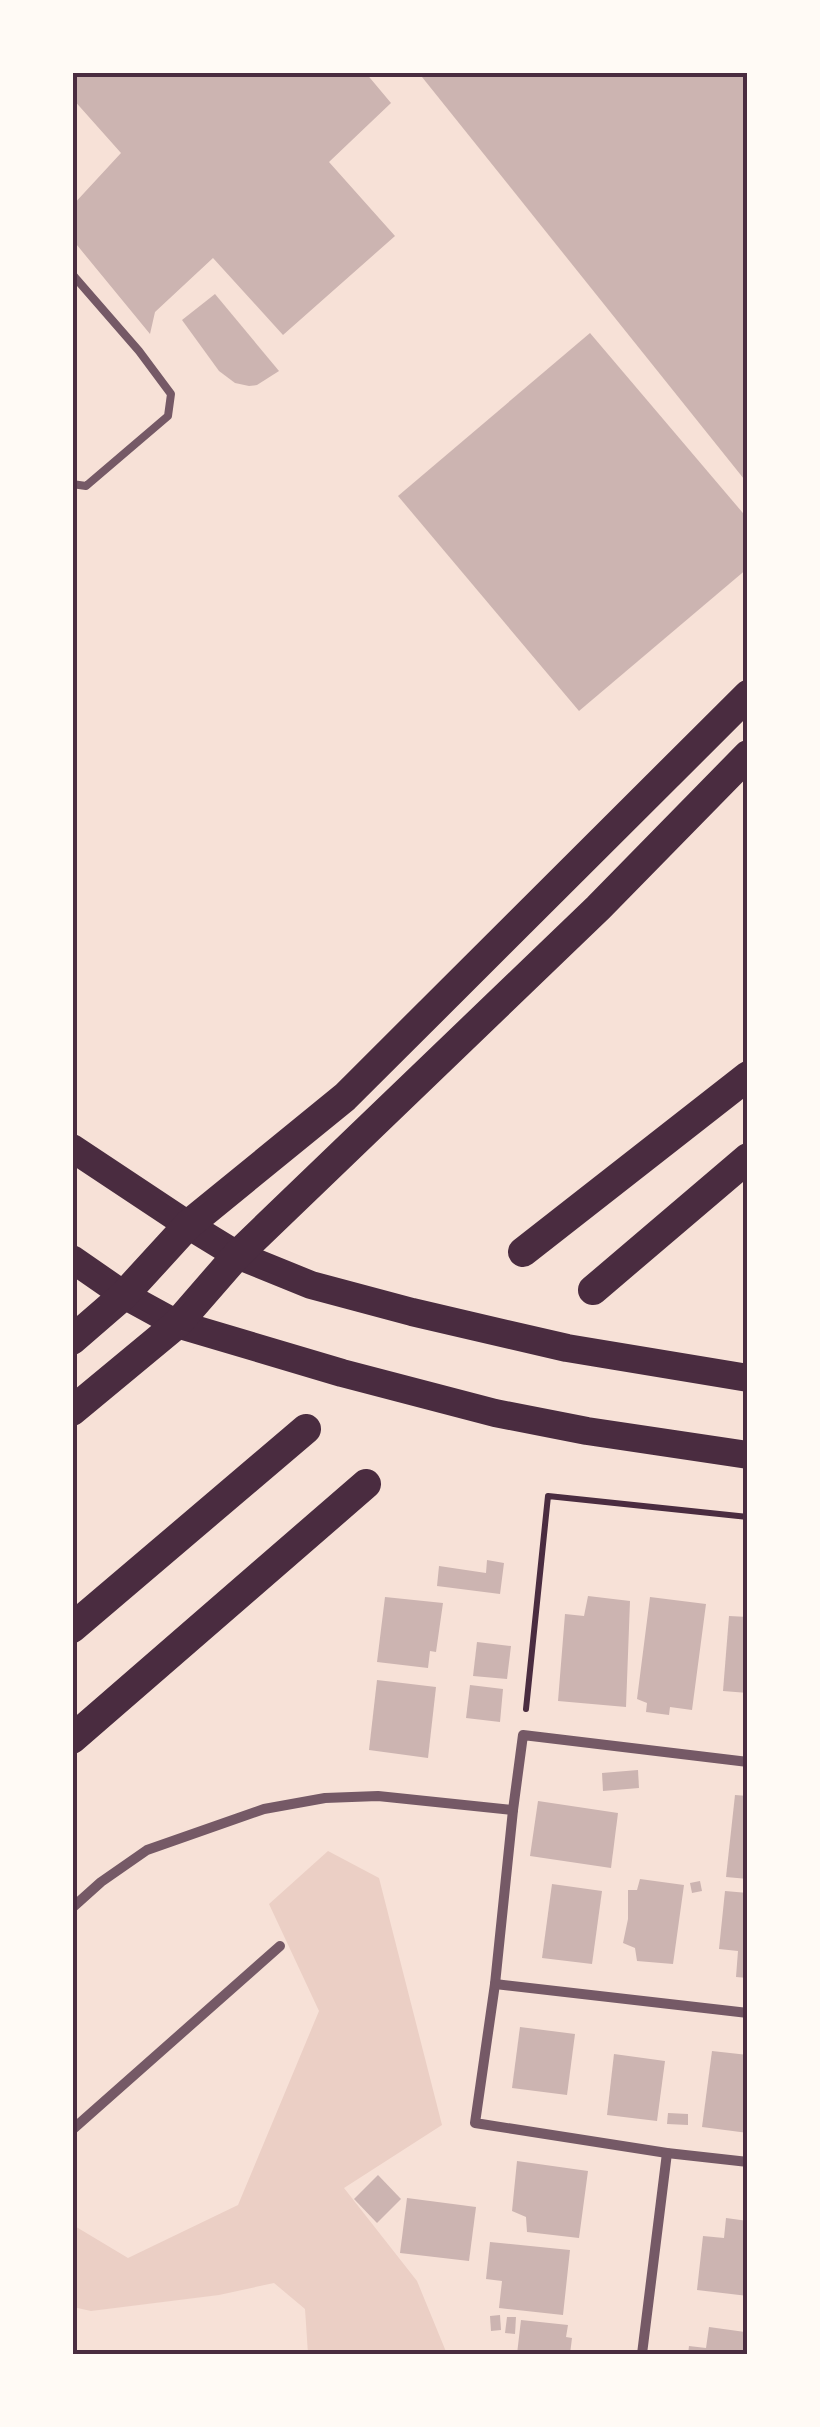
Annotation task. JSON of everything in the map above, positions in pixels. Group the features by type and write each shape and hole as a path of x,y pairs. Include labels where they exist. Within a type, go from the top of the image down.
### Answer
{"highway":[{"path":"72,1340 124,1296 188,1225 345,1097 748,695"},
{"path":"72,1412 177,1324 237,1254 598,908 748,756"},
{"path":"523,1252 748,1076"},
{"path":"72,1148 237,1254 312,1285 567,1348 748,1378"},
{"path":"593,1290 748,1158"},
{"path":"72,1259 124,1296 177,1324 342,1373 494,1413 748,1454"},
{"path":"72,1628 306,1430"},
{"path":"72,1738 366,1484"}],"street":[{"path":"748,1762 524,1735 475,2124 667,2154 748,2162"},
{"path":"72,1908 147,1850 264,1809 324,1798 378,1796 513,1810"},
{"path":"72,2130 280,1946"},
{"path":"495,1984 748,2013"},
{"path":"642,2354 667,2154"}],"lane":[{"path":"72,274 139,351 170,394 168,416 86,486 72,484"}],"path":[{"path":"524,1735 548,1496 748,1517"}],"shaded area":[{"path":"328,1851 379,1878 442,2125 344,2188 417,2281 447,2354 308,2354 305,2309 274,2283 219,2295 91,2311 73,2307 73,2225 128,2258 238,2205 319,2011 269,1904"}],"building":[{"path":"72,72 365,72 391,103 329,162 395,236 283,335 213,258 155,312 150,334 72,239 72,206 121,153 72,98"},
{"path":"418,72 748,72 748,484"},
{"path":"215,294 279,371 257,385 235,383 219,371 182,320"},
{"path":"590,333 748,519 748,568 579,711 398,496"},
{"path":"487,1560 504,1563 500,1594 437,1586 439,1566 486,1573"},
{"path":"588,1596 630,1601 626,1707 558,1701 565,1614 584,1616"},
{"path":"385,1597 443,1603 436,1652 430,1651 428,1668 377,1662"},
{"path":"650,1597 706,1604 692,1710 670,1707 669,1715 646,1712 647,1703 637,1699"},
{"path":"729,1616 748,1617 748,1693 723,1691"},
{"path":"477,1642 511,1646 507,1679 473,1676"},
{"path":"377,1680 436,1687 428,1758 369,1750"},
{"path":"470,1685 503,1689 500,1722 466,1718"},
{"path":"638,1770 639,1788 603,1791 602,1773"},
{"path":"735,1795 748,1796 748,1879 726,1877"},
{"path":"538,1801 618,1813 611,1868 530,1856"},
{"path":"640,1879 684,1885 673,1964 637,1961 635,1948 623,1943 628,1890 637,1890"},
{"path":"700,1881 702,1891 692,1893 690,1883"},
{"path":"552,1884 602,1891 592,1964 542,1958"},
{"path":"725,1891 748,1893 748,1978 736,1977 738,1951 719,1949"},
{"path":"520,2027 575,2034 567,2095 512,2088"},
{"path":"712,2051 748,2055 748,2133 702,2127"},
{"path":"614,2054 665,2061 657,2121 607,2115"},
{"path":"668,2113 688,2114 688,2125 667,2124"},
{"path":"517,2161 588,2171 579,2238 527,2232 526,2217 512,2211"},
{"path":"378,2175 401,2199 377,2223 354,2199"},
{"path":"407,2198 476,2207 469,2261 400,2253"},
{"path":"726,2218 748,2221 748,2296 697,2290 703,2236 724,2238"},
{"path":"490,2242 570,2250 563,2315 499,2308 502,2281 486,2279"},
{"path":"500,2315 501,2330 491,2331 490,2316"},
{"path":"507,2317 516,2317 515,2334 505,2333"},
{"path":"521,2320 568,2325 566,2337 572,2338 570,2354 517,2354"},
{"path":"709,2327 745,2332 743,2349 748,2349 748,2354 688,2354 689,2346 706,2348"}]}
